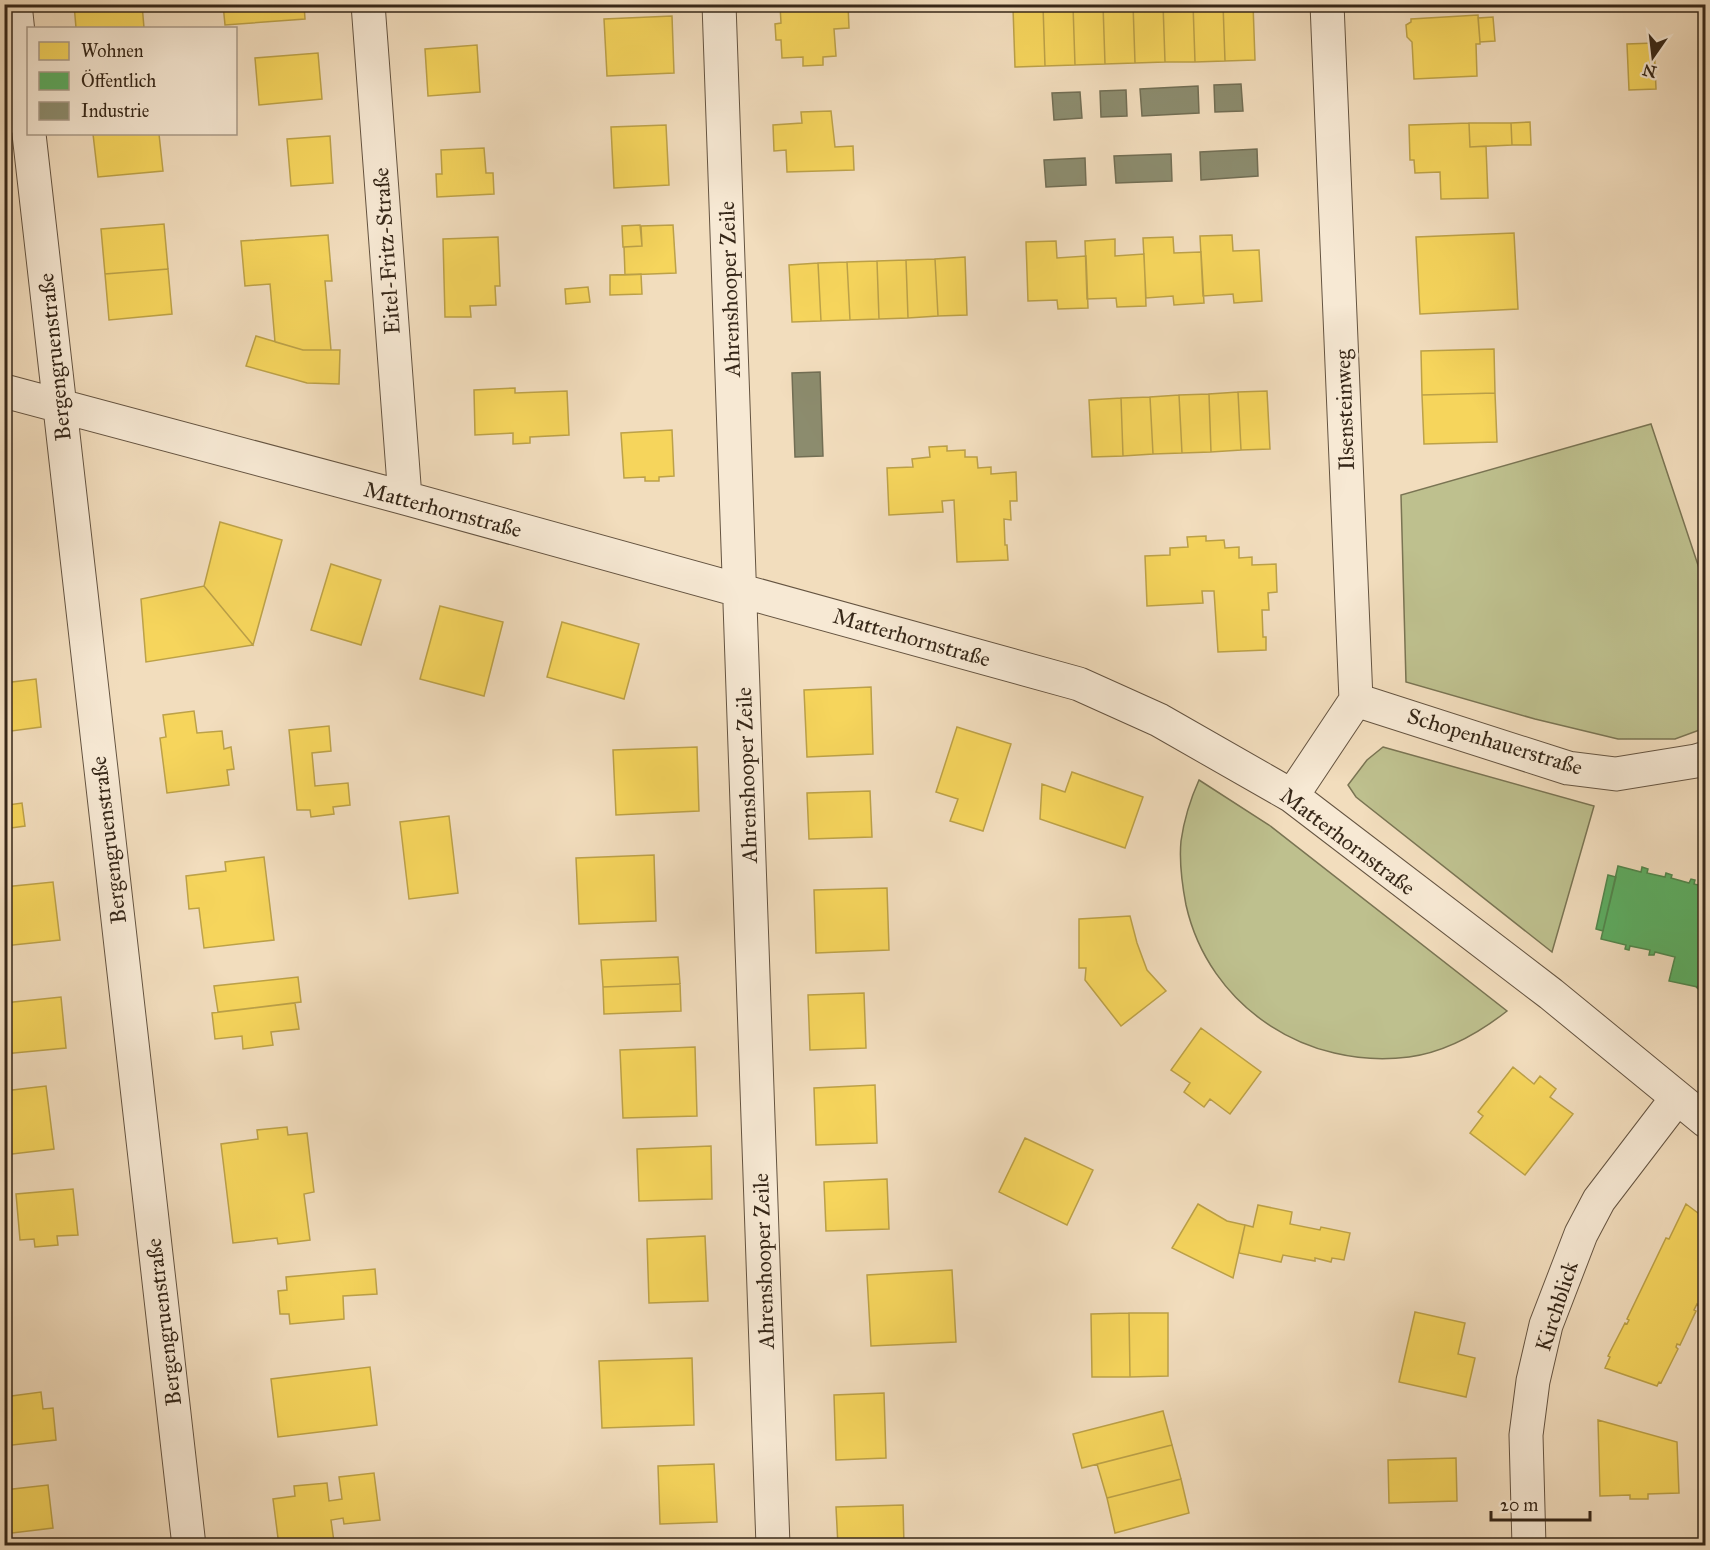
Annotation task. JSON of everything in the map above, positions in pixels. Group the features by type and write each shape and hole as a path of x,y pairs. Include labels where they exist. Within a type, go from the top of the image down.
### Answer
{"street":[{"path":"15,4 27,118"},
{"name":"Eitel-Fritz-Straße","path":"368,4 405,498"},
{"name":"Ahrenshooper Zeile","path":"719,4 773,1545"},
{"name":"Ilsensteinweg","path":"1327,4 1356,700"},
{"name":"Bergengruenstraße","path":"29,135 189,1545"},
{"name":"Matterhornstraße","path":"4,391 405,498 1079,684 1159,720 1292,796 1551,994 1706,1120"},
{"path":"1292,796 1356,700"},
{"name":"Schopenhauerstraße","path":"1356,700 1568,768 1616,774 1706,758"},
{"name":"Kirchblick","path":"1529,1545 1526,1435 1533,1381 1546,1325 1581,1234 1599,1200 1677,1098"}],"green space":[{"path":"1651,424 1705,586 1705,728 1675,739 1618,739 1535,719 1406,682 1401,495"},
{"path":"1383,747 1594,806 1552,952 1356,797 1348,785 1367,760"},
{"path":"1199,780 1269,825 1507,1011 1485,1027 1449,1046 1409,1057 1371,1058 1334,1053 1300,1042 1268,1024 1240,1001 1216,974 1198,941 1186,905 1181,873 1181,841 1188,810"}],"building: Wohnen":[{"path":"74,4 142,4 144,27 76,27"},
{"path":"223,4 304,4 305,19 225,25"},
{"path":"848,4 849,28 834,29 836,56 823,57 823,65 803,66 803,57 782,58 781,40 776,40 775,24 781,23 780,5"},
{"path":"1133,4 1163,4 1165,62 1135,63"},
{"path":"1133,4 1135,63 1105,64 1103,5"},
{"path":"1163,4 1193,4 1195,62 1165,62"},
{"path":"1193,4 1223,4 1225,61 1195,62"},
{"path":"1223,4 1253,4 1255,60 1225,61"},
{"path":"1103,5 1105,64 1075,65 1073,6"},
{"path":"1043,6 1073,6 1075,65 1045,66"},
{"path":"1043,6 1045,66 1015,67 1013,8"},
{"path":"1478,15 1480,44 1476,44 1477,76 1414,79 1412,42 1407,37 1406,25 1411,22 1411,19"},
{"path":"672,16 674,73 607,76 604,19"},
{"path":"1493,17 1495,41 1480,42 1478,18"},
{"path":"1654,43 1656,89 1629,90 1627,44"},
{"path":"477,45 480,92 428,96 425,49"},
{"path":"318,53 322,99 259,105 255,58"},
{"path":"831,111 835,147 853,146 854,170 787,172 786,150 774,151 773,125 802,123 801,112"},
{"path":"1530,122 1531,145 1512,145 1511,123"},
{"path":"1469,123 1470,147 1486,146 1488,198 1441,199 1440,172 1415,173 1414,160 1410,160 1409,125"},
{"path":"1469,123 1511,123 1512,145 1470,147"},
{"path":"666,125 669,185 614,188 611,127"},
{"path":"93,135 159,135 163,171 98,177"},
{"path":"330,136 333,183 291,186 287,139"},
{"path":"484,148 486,173 493,173 494,194 437,197 436,174 442,174 441,150"},
{"path":"164,224 168,269 105,274 101,229"},
{"path":"640,225 642,246 623,247 622,226"},
{"path":"673,225 676,273 625,275 624,247 642,246 641,226"},
{"path":"1514,233 1518,309 1420,314 1416,237"},
{"path":"328,235 332,281 325,281 331,350 303,350 275,342 270,284 245,286 241,241"},
{"path":"1232,235 1233,251 1259,250 1262,301 1234,303 1233,294 1203,296 1200,236"},
{"path":"498,237 500,286 495,286 496,305 470,306 471,317 445,317 443,239"},
{"path":"1173,237 1174,253 1201,252 1204,303 1174,305 1173,296 1146,298 1143,238"},
{"path":"1115,239 1115,256 1144,254 1146,306 1117,307 1116,298 1087,299 1085,241"},
{"path":"1056,241 1057,258 1086,256 1088,308 1058,309 1057,300 1028,301 1026,242"},
{"path":"965,257 967,315 938,316 935,259"},
{"path":"935,259 938,316 908,318 906,260"},
{"path":"906,260 908,318 879,319 877,261"},
{"path":"877,261 879,319 850,320 847,262"},
{"path":"847,262 850,320 821,321 818,263"},
{"path":"818,263 821,321 792,322 789,265"},
{"path":"168,269 172,314 109,320 105,274"},
{"path":"641,274 642,294 610,295 610,275"},
{"path":"588,287 590,302 566,304 565,289"},
{"path":"256,336 303,350 340,350 339,384 307,383 246,366"},
{"path":"1494,349 1495,393 1422,395 1421,351"},
{"path":"515,388 515,393 567,391 569,435 530,437 530,443 513,444 513,433 475,435 474,390"},
{"path":"1267,391 1270,449 1241,450 1238,392"},
{"path":"1238,392 1241,450 1211,452 1209,394"},
{"path":"1495,393 1497,442 1424,444 1422,395"},
{"path":"1209,394 1211,452 1182,453 1179,395"},
{"path":"1179,395 1182,453 1153,454 1150,397"},
{"path":"1150,397 1153,454 1123,456 1121,398"},
{"path":"1121,398 1123,456 1092,457 1089,400"},
{"path":"672,430 674,476 659,477 659,481 645,481 645,477 624,478 621,433"},
{"path":"947,446 947,451 965,450 965,457 977,457 978,468 991,467 991,474 1016,472 1017,501 1010,501 1011,520 1004,519 1008,560 957,562 954,500 942,501 943,512 889,515 887,468 913,467 912,459 930,457 929,447"},
{"path":"220,522 282,540 253,645 204,586"},
{"path":"1206,536 1206,541 1224,540 1225,548 1239,547 1239,558 1252,557 1252,565 1276,564 1277,592 1268,593 1269,610 1262,610 1266,650 1218,652 1214,591 1202,591 1203,603 1147,606 1145,556 1170,555 1170,548 1188,547 1187,537"},
{"path":"331,564 381,580 361,645 311,630"},
{"path":"204,586 253,645 146,662 141,599"},
{"path":"4,598 10,642 4,642"},
{"path":"440,606 503,622 484,696 420,679"},
{"path":"562,622 639,644 624,699 547,677"},
{"path":"36,679 41,727 4,732 4,683"},
{"path":"871,687 873,754 807,757 804,690"},
{"path":"194,711 197,733 222,731 224,749 231,747 234,769 227,770 229,785 167,793 160,738 166,737 163,715"},
{"path":"329,726 331,751 312,753 315,786 348,783 350,805 333,807 334,814 311,817 310,810 297,810 289,730"},
{"path":"957,727 1011,744 983,831 950,821 958,799 936,792"},
{"path":"697,747 699,811 616,815 613,750"},
{"path":"1072,772 1143,797 1125,848 1040,819 1042,784 1065,792"},
{"path":"4,780 8,805 22,803 25,826 4,829"},
{"path":"870,791 872,837 809,839 807,793"},
{"path":"449,816 458,893 409,899 400,822"},
{"path":"654,855 656,921 579,924 576,858"},
{"path":"264,857 274,940 204,948 199,908 189,909 186,876 226,871 225,862"},
{"path":"53,882 60,940 4,946 4,887"},
{"path":"887,888 889,950 816,953 814,890"},
{"path":"1130,916 1147,970 1166,991 1121,1026 1085,980 1086,968 1079,968 1079,919"},
{"path":"678,957 680,984 603,987 601,960"},
{"path":"298,977 301,1002 218,1012 214,986"},
{"path":"680,984 681,1011 604,1014 603,987"},
{"path":"864,993 866,1048 810,1050 808,995"},
{"path":"61,997 66,1048 4,1054 4,1003"},
{"path":"295,1003 299,1029 271,1032 273,1045 243,1049 242,1036 215,1039 212,1013"},
{"path":"1201,1028 1261,1072 1230,1114 1210,1099 1204,1107 1184,1092 1190,1083 1171,1070"},
{"path":"695,1047 697,1116 623,1118 620,1050"},
{"path":"1513,1067 1534,1084 1540,1076 1556,1089 1550,1097 1573,1114 1525,1175 1470,1133 1483,1116 1478,1112"},
{"path":"875,1085 877,1143 816,1145 814,1088"},
{"path":"46,1086 54,1149 4,1155 4,1091"},
{"path":"287,1127 288,1135 307,1133 314,1192 304,1194 310,1240 278,1244 277,1238 233,1243 221,1144 258,1139 257,1130"},
{"path":"1025,1138 1093,1170 1067,1225 999,1192"},
{"path":"711,1146 712,1199 639,1201 637,1149"},
{"path":"887,1179 889,1229 826,1231 824,1182"},
{"path":"73,1189 78,1235 57,1236 58,1245 35,1247 34,1239 20,1240 16,1194"},
{"path":"1198,1204 1227,1221 1245,1225 1233,1278 1172,1248"},
{"path":"1686,1204 1706,1219 1706,1311 1697,1304 1680,1345 1677,1344 1678,1349 1661,1383 1659,1382 1657,1386 1605,1368 1610,1357 1608,1356 1625,1323 1627,1324 1629,1320 1627,1319 1666,1238 1669,1239"},
{"path":"1258,1205 1292,1212 1290,1224 1350,1233 1344,1260 1332,1258 1331,1262 1315,1258 1315,1261 1283,1255 1281,1262 1239,1253 1245,1225 1253,1227"},
{"path":"705,1236 708,1301 649,1303 647,1239"},
{"path":"375,1269 377,1294 343,1296 344,1319 290,1324 289,1314 280,1314 278,1291 287,1290 286,1277"},
{"path":"952,1270 956,1342 871,1346 867,1275"},
{"path":"1415,1312 1465,1323 1458,1354 1475,1358 1466,1397 1399,1382"},
{"path":"1129,1313 1168,1313 1168,1376 1130,1377"},
{"path":"1129,1313 1130,1377 1092,1377 1091,1314"},
{"path":"692,1358 694,1425 602,1428 599,1361"},
{"path":"370,1367 377,1425 278,1437 271,1379"},
{"path":"41,1392 43,1409 53,1408 56,1440 4,1446 4,1397"},
{"path":"884,1393 886,1458 836,1460 834,1395"},
{"path":"1163,1411 1172,1445 1082,1468 1073,1434"},
{"path":"1598,1420 1677,1442 1679,1493 1648,1494 1648,1499 1630,1499 1630,1495 1600,1496"},
{"path":"1172,1445 1181,1479 1107,1498 1097,1464"},
{"path":"1456,1458 1457,1501 1389,1503 1388,1460"},
{"path":"714,1464 717,1522 660,1524 658,1466"},
{"path":"374,1473 380,1520 344,1524 343,1518 331,1520 334,1542 304,1546 279,1546 273,1499 295,1496 294,1486 327,1483 329,1501 342,1499 339,1477"},
{"path":"1181,1479 1189,1513 1115,1533 1107,1498"},
{"path":"48,1485 53,1528 4,1534 4,1490"},
{"path":"903,1505 904,1546 838,1546 836,1507"}],"building: Öffentlich":[{"path":"1618,866 1641,872 1642,867 1648,869 1647,873 1665,877 1666,873 1672,875 1671,878 1689,883 1691,879 1695,880 1694,884 1706,887 1706,959 1704,958 1698,987 1669,981 1675,957 1655,952 1654,955 1649,955 1650,950 1630,946 1629,950 1625,949 1626,945 1601,939"},
{"path":"1608,875 1616,877 1603,931 1596,929"},
{"path":"1704,958 1706,959 1706,995 1696,987 1698,987"}],"building: Industrie":[{"path":"1241,84 1243,111 1215,112 1214,85"},
{"path":"1198,86 1199,113 1142,116 1140,89"},
{"path":"1126,90 1127,116 1101,117 1100,91"},
{"path":"1080,92 1082,118 1054,120 1052,93"},
{"path":"1257,149 1258,176 1201,180 1200,152"},
{"path":"1171,154 1172,181 1116,183 1114,156"},
{"path":"1085,158 1086,185 1046,187 1044,160"},
{"path":"820,372 823,456 795,457 792,373"}]}
